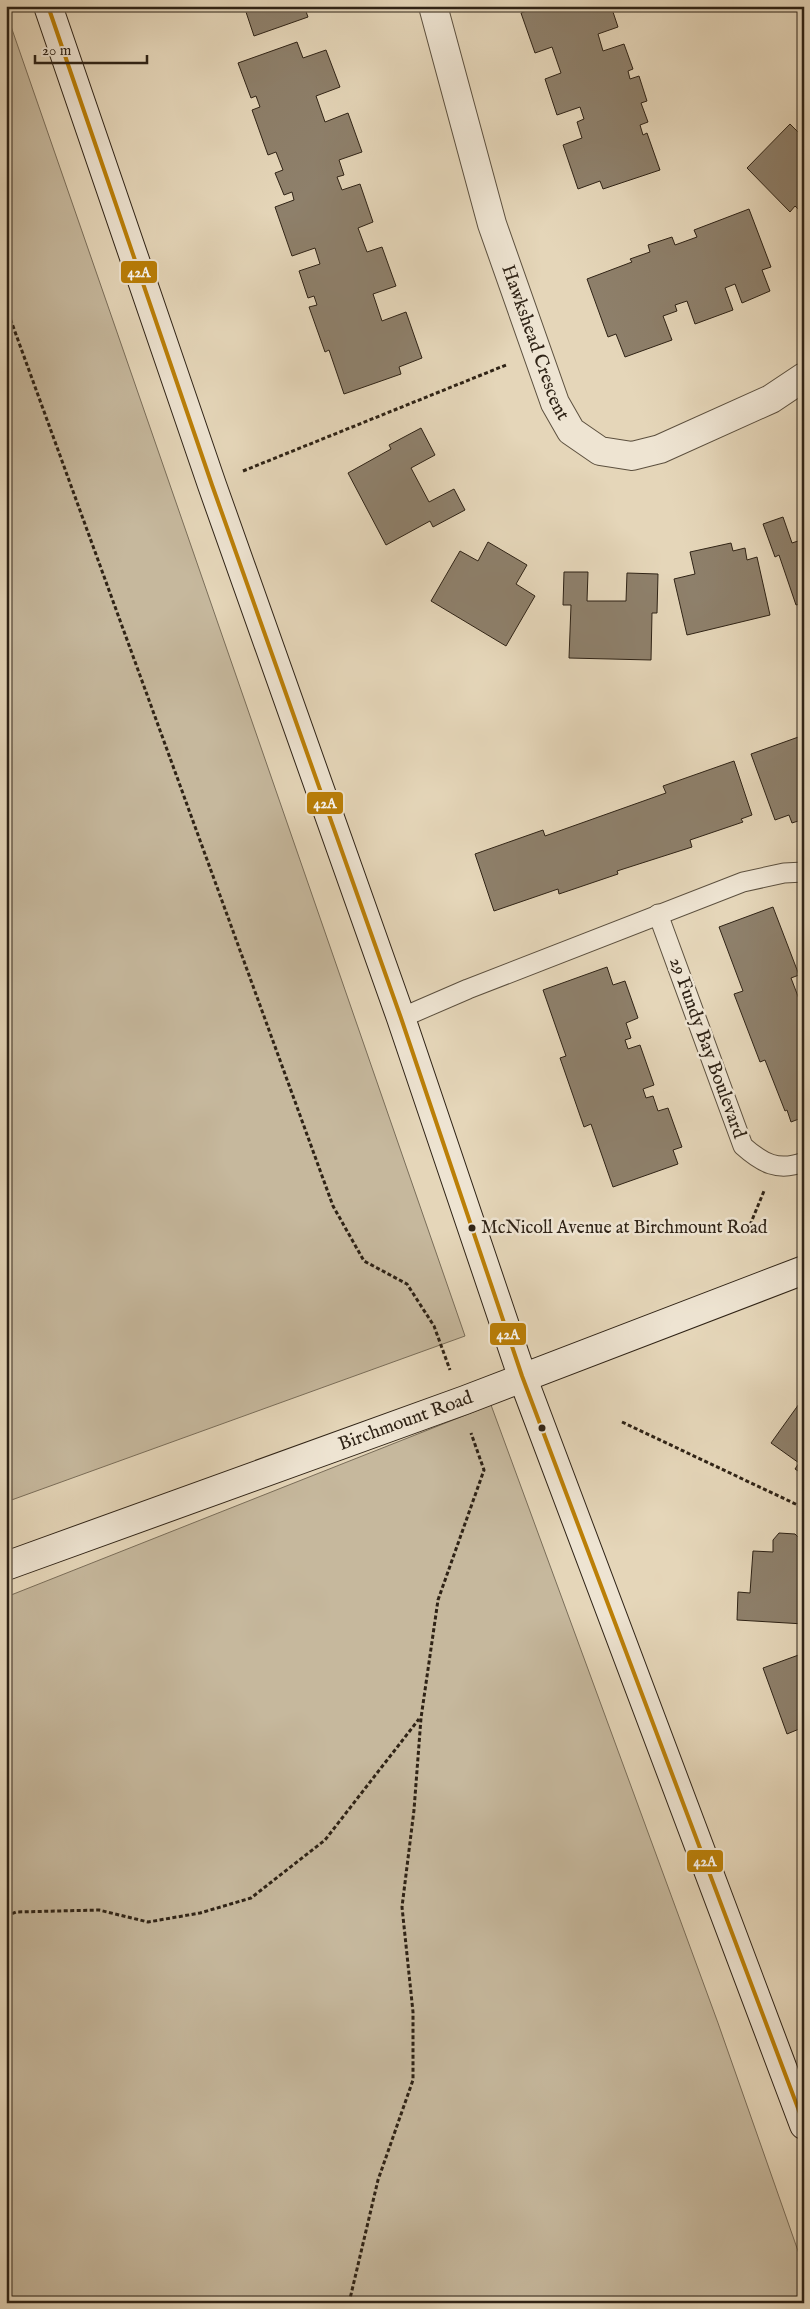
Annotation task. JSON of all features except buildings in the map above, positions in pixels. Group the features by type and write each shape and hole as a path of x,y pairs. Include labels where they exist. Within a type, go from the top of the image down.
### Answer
{"main road":[{"path":"48,6 212,484 400,1018 522,1376 804,2125"},
{"name":"Hawkshead Crescent","path":"433,6 483,196 555,403 571,431 600,451 632,456 660,448 771,399 804,377"},
{"name":"Birchmount Road","path":"6,1566 464,1400 522,1376 804,1270"}],"lane":[{"path":"400,1018 468,989 743,882 784,873 804,872"},
{"name":"29 Fundy Bay Boulevard","path":"658,914 743,1146 759,1160 774,1165 795,1165 804,1162"}],"path":[{"path":"6,307 333,1206 364,1261 407,1284 434,1326"},
{"path":"212,484 281,454 537,353"},
{"path":"750,1225 774,1165"},
{"path":"622,1422 804,1508"},
{"path":"348,2303 378,2180 413,2080 413,2012 402,1907 414,1810 421,1718 438,1600 484,1470"},
{"path":"6,1916 16,1912 99,1910 148,1922 200,1913 250,1898 325,1840 421,1718"}],"shaded area":[{"path":"6,12 465,1336 6,1502"},
{"path":"491,1405 718,2023 804,2268 804,2303 6,2303 6,1597"}],"transit line":[{"name":"42A","path":"48,6 212,485 401,1018 522,1376 804,2124"}],"place":[{"name":"McNicoll Avenue at Birchmount Road","path":"472,1228"}]}
